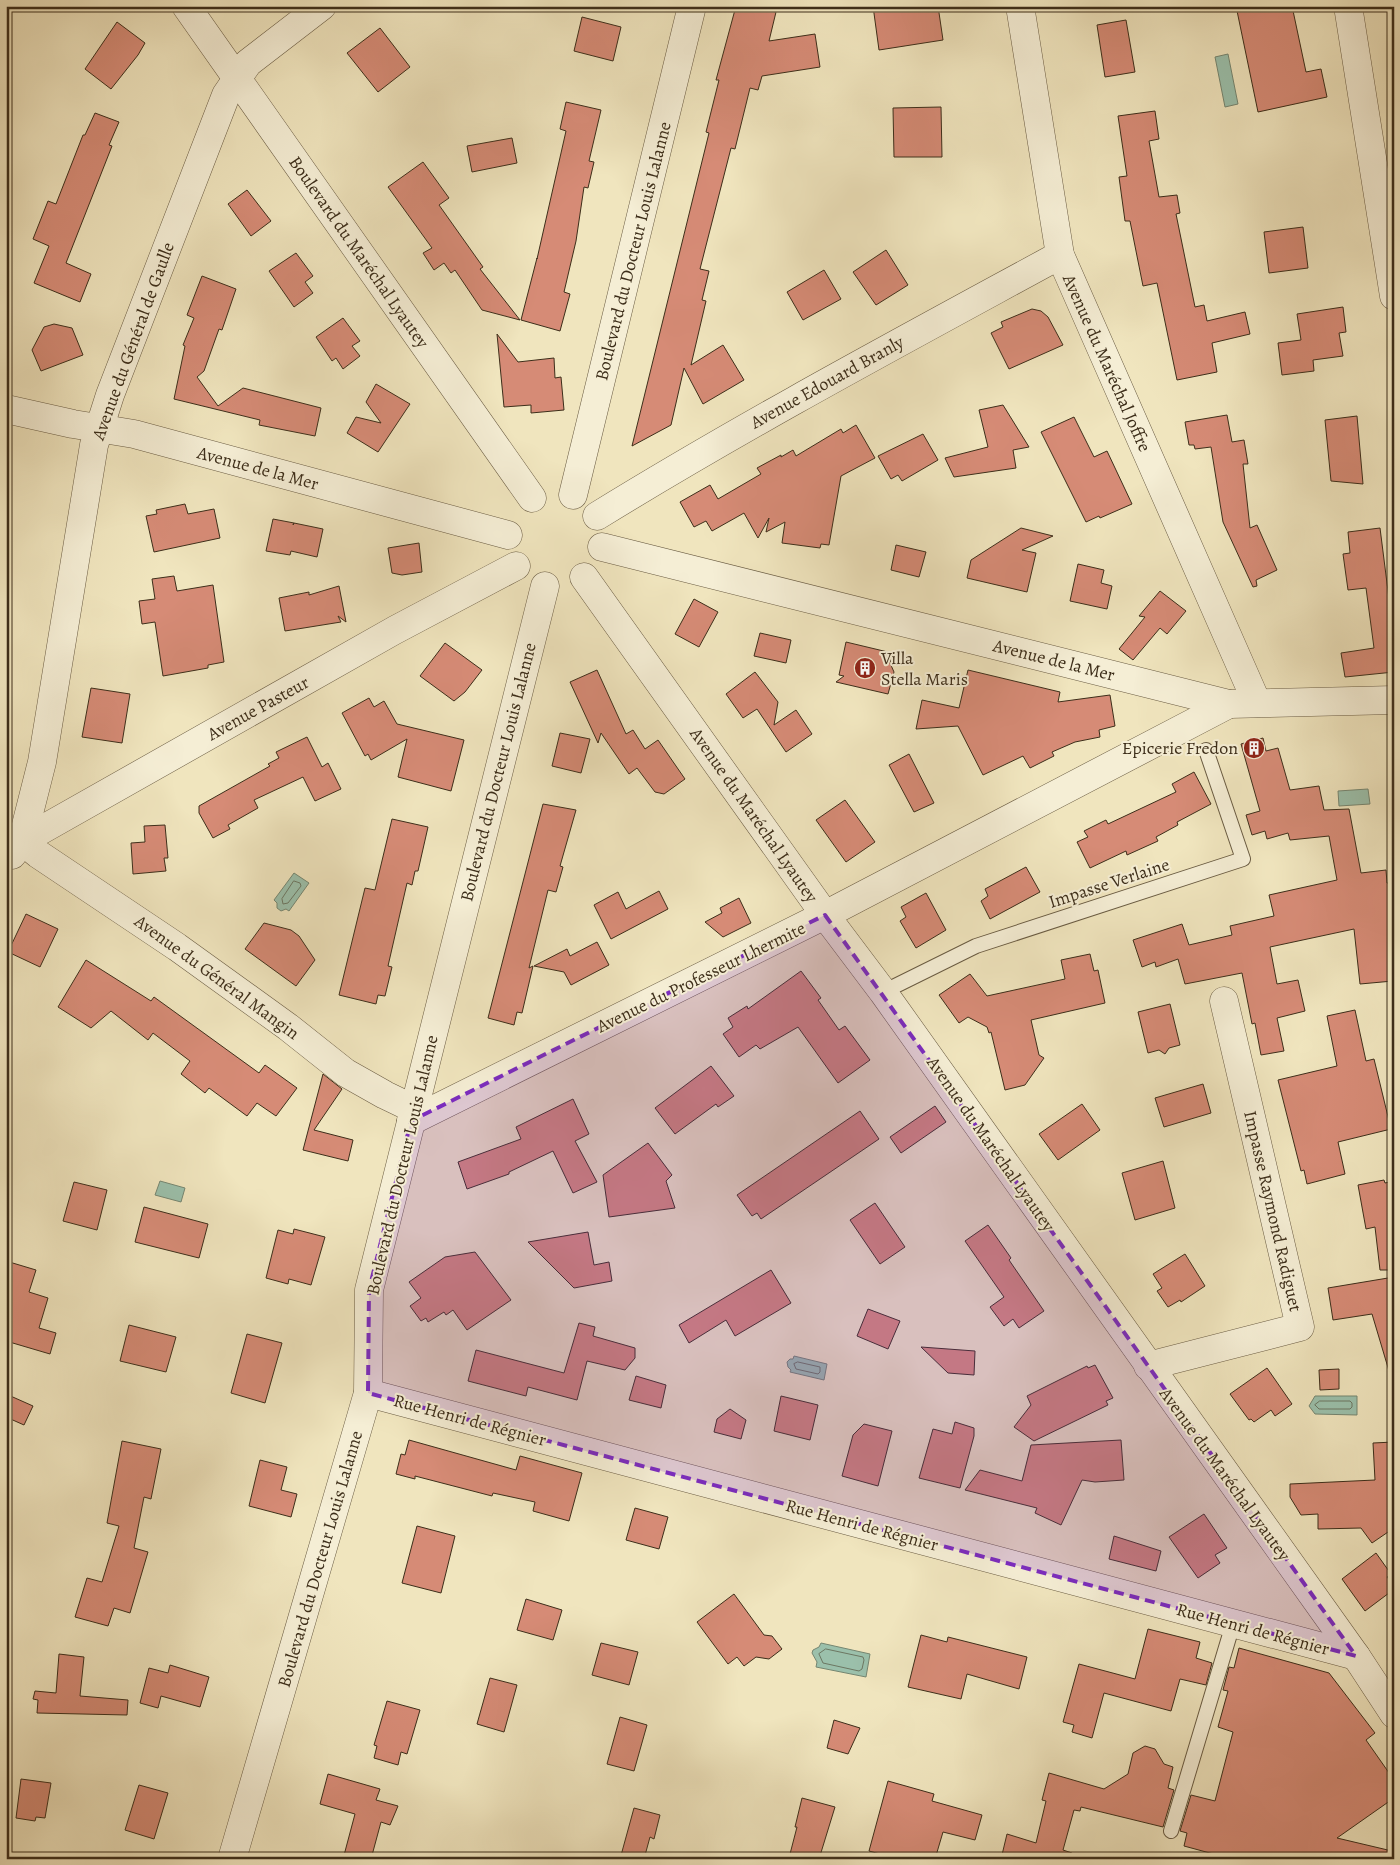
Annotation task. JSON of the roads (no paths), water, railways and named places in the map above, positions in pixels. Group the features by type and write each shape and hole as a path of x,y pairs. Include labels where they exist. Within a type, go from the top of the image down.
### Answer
{"street":[{"name":"Boulevard du Maréchal Lyautey","path":"186,6 532,498"},
{"name":"Avenue du Général de Gaulle","path":"11,854 42,762 94,445 110,396 226,95 248,63 322,6"},
{"name":"Boulevard du Docteur Louis Lalanne","path":"573,495 692,6"},
{"name":"Avenue du Maréchal Joffre","path":"1020,6 1060,255 1257,703"},
{"path":"1348,6 1394,296"},
{"name":"Avenue Edouard Branly","path":"597,516 746,426 1060,255"},
{"name":"Avenue de la Mer","path":"6,409 100,429 134,434 508,535"},
{"path":"545,492 573,495 587,503 597,516 602,531 602,547 596,563 584,577 572,584 559,587 545,586 534,582 516,566 509,551 508,535 510,524 522,504 545,492"},
{"name":"Avenue de la Mer","path":"602,547 1228,704 1394,700"},
{"name":"Avenue Pasteur","path":"11,854 387,635 516,566"},
{"name":"Avenue du Maréchal Lyautey","path":"584,577 825,915 883,992 1356,1656 1394,1714"},
{"name":"Boulevard du Docteur Louis Lalanne","path":"232,1859 368,1393 369,1290 545,586"},
{"name":"Avenue du Professeur Lhermite","path":"412,1115 825,915 1228,704"},
{"name":"Avenue du Général Mangin","path":"11,854 38,854 178,947 288,1027 346,1073 386,1096 412,1115"},
{"name":"Impasse Raymond Radiguet","path":"1148,1366 1300,1327 1224,1001"},
{"name":"Rue Henri de Régnier","path":"368,1393 1356,1656"}],"lane":[{"name":"Impasse Verlaine","path":"883,992 976,946 1243,859 1206,750"},
{"path":"1171,1831 1233,1624"}],"water":[{"path":"1228,54 1238,104 1225,107 1215,57"},
{"path":"1368,789 1370,804 1339,806 1338,791"},
{"path":"294,873 309,883 289,911 286,909 281,911 277,908 277,903 274,900"},
{"path":"160,1181 185,1188 181,1202 155,1195"},
{"path":"794,1356 827,1364 824,1380 790,1372 791,1370 787,1362 793,1359"},
{"path":"1315,1396 1357,1396 1357,1415 1315,1414 1309,1406"},
{"path":"821,1643 870,1654 866,1677 816,1667 817,1662 812,1653"}],"place":[{"name":"Villa Stella Maris","path":"865,668"},
{"name":"Epicerie Fredon","path":"1254,748"}]}
